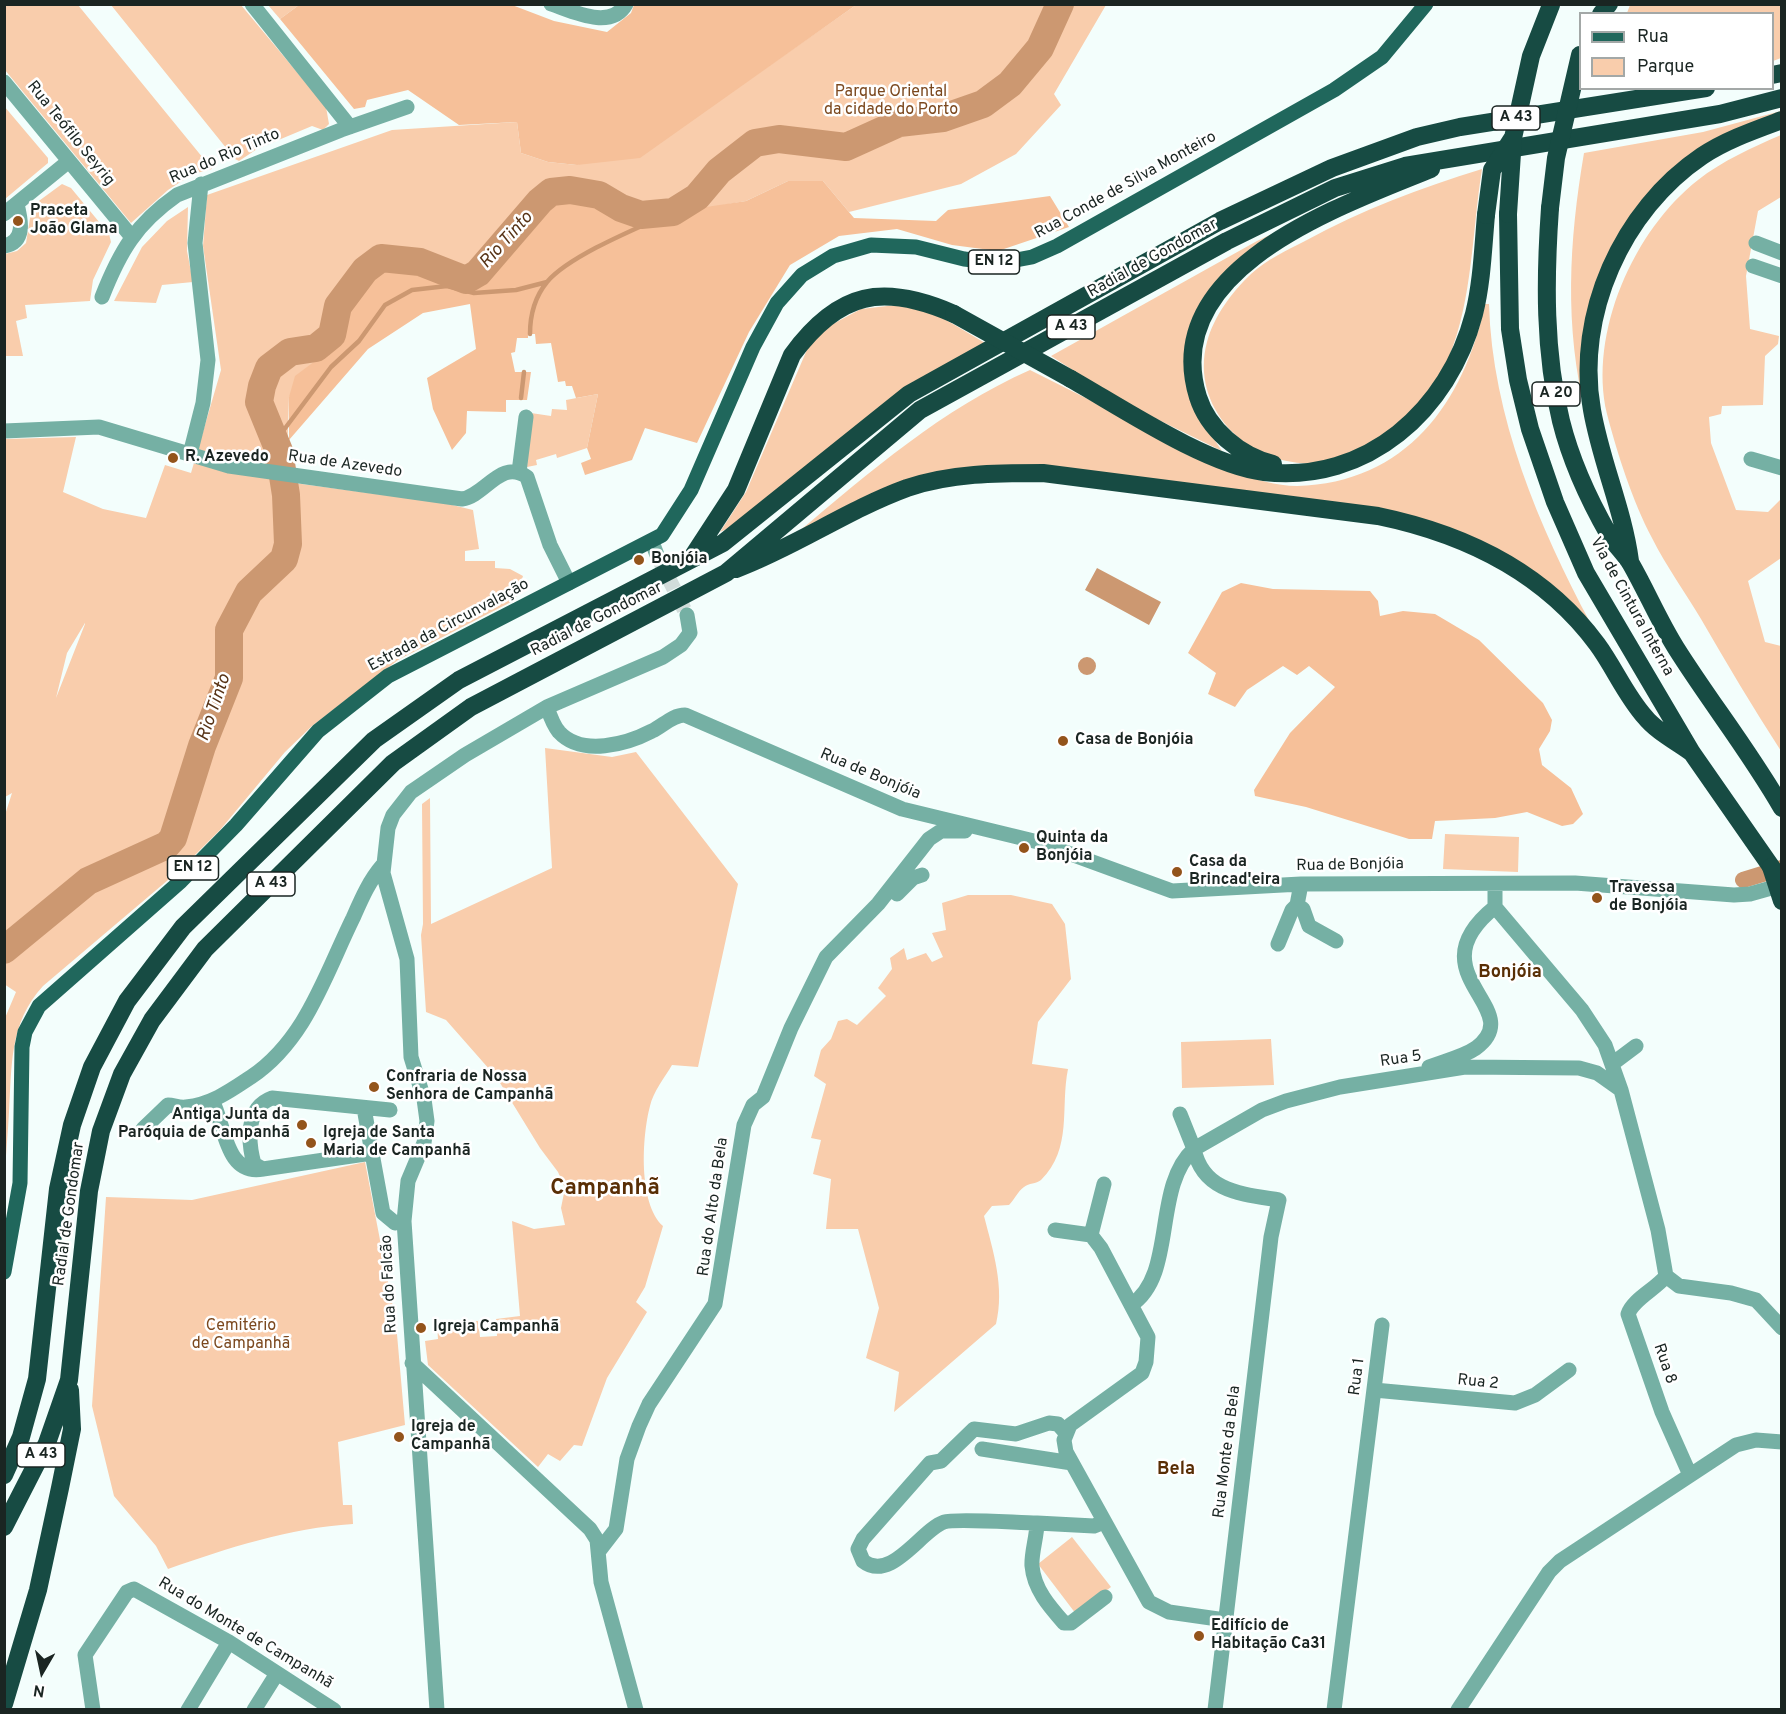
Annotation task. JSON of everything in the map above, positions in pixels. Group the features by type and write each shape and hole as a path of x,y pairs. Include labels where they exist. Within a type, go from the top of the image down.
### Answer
{"highway":[{"name":"Via de Cintura Interna","path":"1551,5 1532,56 1513,138 1508,214 1510,329 1518,380 1530,429 1551,492 1586,573 1692,753 1782,884"},
{"name":"Via de Cintura Interna","path":"1579,63 1556,158 1546,272 1548,326 1562,422 1590,500 1610,537 1630,562 1676,648 1779,800"},
{"name":"Radial de Gondomar","path":"4,1474 21,1437 37,1379 58,1189 72,1125 92,1067 127,1001 183,927 374,740 459,680 723,543 909,394 1220,221 1332,168 1417,137 1460,127 1693,90"},
{"name":"Radial de Gondomar","path":"4,1527 47,1443 69,1380 89,1191 101,1131 122,1074 152,1020 205,950 401,757 471,707 726,573 920,410 1227,241 1335,188 1405,166 1720,114 1782,98"},
{"path":"1630,562 1625,528 1598,441 1592,409 1589,358 1597,302 1609,270 1635,223 1683,171 1722,144 1782,120"},
{"path":"691,559 736,490 792,355 806,336 832,314 866,298 887,295 908,297 954,314 1212,456 1264,472 1304,471 1329,467 1372,452 1409,427 1436,396 1460,352 1473,316 1492,170 1513,138"},
{"path":"1304,471 1249,455 1214,428 1202,409 1196,388 1192,353 1206,306 1253,257 1285,238 1357,200 1458,158"},
{"path":"726,573 765,558 869,504 908,488 947,478 989,473 1043,473 1378,516 1424,526 1460,539 1501,558 1539,584 1597,644 1645,718 1692,753"},
{"path":"1771,867 1782,901"},
{"path":"4,1704 38,1590 72,1429 69,1380"}],"main road":[{"name":"Rua Conde de Silva Monteiro","path":"654,549 691,490 753,347 777,303 802,275 833,256 872,245 916,247 964,259 1000,263 1032,257 1057,246 1334,90 1382,57 1426,4"},
{"name":"Estrada da Circunvalação","path":"4,1272 20,1183 22,1047 25,1032 39,1006 181,881 236,825 303,746 337,714 388,676 569,583 654,549"}],"street":[{"path":"252,4 350,127"},
{"path":"550,4 597,18 613,16 622,11 626,4"},
{"name":"Rua Teófilo Seyrig","path":"4,82 131,236"},
{"name":"Rua do Rio Tinto","path":"102,297 116,261 131,236 160,207 177,195 407,107"},
{"path":"4,246 16,242 20,234 10,209 69,161"},
{"path":"190,454 203,403 208,360 195,243 201,184"},
{"path":"1756,243 1782,253"},
{"path":"1753,266 1782,276"},
{"path":"526,417 519,472 527,477 550,545 569,583"},
{"name":"Rua de Azevedo","path":"4,431 99,428 229,466 462,499 470,498 490,480 503,474 519,472"},
{"path":"1751,459 1782,468"},
{"path":"143,1129 168,1106 183,1107 228,1095 260,1072 280,1053 312,1009 354,914 382,866 388,828 393,815 411,792 465,755 547,707 602,685 675,650 690,633 687,615"},
{"name":"Rua de Bonjóia","path":"547,707 559,732 587,745 616,744 637,739 679,715 697,719 902,809 926,817 975,826 1038,842 1172,891 1301,884 1625,885 1713,894 1750,894 1782,884"},
{"name":"Rua do Alto da Bela","path":"599,1551 616,1529 627,1459 642,1419 715,1304 722,1274 736,1164 748,1115 753,1105 763,1097 791,1028 826,957 870,914 930,839 941,831 968,831 975,826"},
{"name":"Rua do Falcão","path":"382,866 386,890 407,959 411,1057 424,1100 427,1121 424,1143 408,1181 404,1221 437,1710"},
{"path":"870,914 913,878 922,875"},
{"path":"1278,944 1297,906 1301,884"},
{"path":"1495,885 1495,907 1582,1010 1605,1045 1621,1090 1658,1230 1666,1276 1679,1286 1731,1293 1756,1300 1782,1328"},
{"path":"1297,906 1302,909 1311,929 1336,941"},
{"path":"1396,1078 1468,1052 1487,1036 1491,1022 1490,1014 1466,974 1464,957 1472,930 1495,907"},
{"path":"1612,1064 1636,1046"},
{"name":"Rua 5","path":"1194,1149 1262,1110 1287,1101 1340,1087 1478,1066 1579,1068 1597,1073 1621,1090"},
{"path":"263,1169 254,1164 249,1134 256,1112 268,1099 390,1110"},
{"path":"212,1100 219,1113 234,1159 247,1169 263,1169 372,1153"},
{"path":"364,1108 383,1213 395,1223 404,1221"},
{"path":"1131,1305 1147,1292 1174,1181 1184,1159 1194,1149 1180,1114"},
{"name":"Rua Monte da Bela","path":"1194,1149 1197,1162 1205,1176 1217,1186 1234,1192 1279,1200 1271,1237 1215,1710"},
{"path":"1091,1235 1104,1184"},
{"path":"1055,1230 1091,1235 1101,1248 1148,1338 1146,1362 1142,1373 1079,1418 1065,1432"},
{"name":"Rua 8","path":"1666,1276 1660,1285 1631,1307 1628,1314 1662,1412 1690,1475"},
{"name":"Rua 1","path":"1334,1710 1383,1325"},
{"path":"412,1363 591,1528 599,1551 601,1582 636,1710"},
{"name":"Rua 2","path":"1374,1389 1515,1403 1535,1395 1569,1370"},
{"path":"1104,1522 1094,1526 945,1522 893,1562 874,1567 863,1561 858,1549 863,1539 930,1462 941,1461 974,1430 1016,1434 1049,1423 1058,1424 1065,1432 1066,1452 1149,1602 1169,1612 1225,1620"},
{"path":"1458,1710 1549,1572 1560,1561 1690,1475 1745,1442 1782,1442"},
{"path":"982,1449 1072,1463"},
{"path":"1037,1523 1037,1543 1032,1564 1038,1590 1064,1623 1071,1623 1105,1597"},
{"name":"Rua do Monte de Campanhã","path":"93,1710 85,1655 127,1592 137,1589 229,1642 276,1675 334,1710"},
{"path":"188,1710 229,1642"},
{"path":"254,1710 276,1675"}],"green space":[{"path":"4,5 78,5 212,169 193,174 168,190 131,223 5,70"},
{"path":"111,5 241,5 326,107 329,124 323,130 312,126 257,149 239,161 235,159"},
{"path":"268,5 299,5 280,19"},
{"name":"Parque Oriental da cidade do Porto","path":"856,5 1106,5 1054,94 1061,105 1016,154 961,184 849,212 823,181 788,181 746,201 633,221 593,201 537,217 503,264 488,278 463,286 413,267 387,267 369,281 331,349 289,397 287,463 294,483 444,503 473,510 479,549 465,551 465,561 495,561 495,568 510,569 523,576 515,600 398,660 312,726 285,752 220,830 181,869 43,986 24,1015 14,1046 5,1172 5,1018 16,992 4,984 4,818 12,793 5,797 5,439 76,437 63,492 103,509 146,518 165,465 191,473 221,370 203,246 207,195 392,130 517,122 521,153 548,162 577,165 713,105","holes":["85,623 56,698 67,653"]},
{"path":"1630,5 1781,5 1781,58 1774,61 1774,12 1627,12"},
{"path":"4,106 48,158 48,163 5,199"},
{"path":"1781,111 1781,114 1710,145 1607,264 1586,414 1574,349 1571,284 1575,219 1584,153 1703,132"},
{"path":"1781,135 1781,197 1758,211 1746,276 1750,329 1779,336 1778,344 1765,356 1763,405 1722,406 1721,414 1709,417 1711,443 1736,510 1768,512 1781,499 1781,558 1748,581 1765,642 1781,646 1781,751 1663,559 1645,524 1616,445 1607,414 1603,383 1604,350 1621,285 1654,226 1675,201 1707,173 1738,155"},
{"path":"1482,169 1471,264 1457,335 1444,368 1430,390 1412,411 1393,429 1376,440 1348,455 1325,462 1300,463 1275,458 1253,448 1233,433 1218,414 1208,392 1204,368 1207,342 1214,323 1224,305 1244,281 1277,256 1348,219 1414,192"},
{"path":"62,184 71,188 109,234 111,242 93,280 90,301 25,305 27,318 16,321 23,356 5,356 5,254 17,251 26,243 32,206"},
{"path":"188,207 187,251 193,282 162,285 156,303 114,301 142,247 167,221"},
{"path":"1308,217 1198,319 1201,420 1222,451 1124,403 1051,356 1257,241"},
{"path":"1485,304 1489,304 1492,346 1499,388 1522,470 1554,549 1591,624 1440,527 982,469 797,533 880,464 937,422 967,403 1030,370 1235,473 1289,486 1336,481 1369,470 1399,453 1424,431 1445,404 1462,374"},
{"path":"896,305 931,311 985,343 745,521 720,532 746,492 809,345 831,325 861,309"},
{"path":"598,394 587,448 557,458 556,454 536,460 537,465 527,467 531,413 551,416 552,409 567,410 566,400"},
{"path":"545,748 612,757 636,752 738,884 698,1067 672,1065 654,1095 647,1119 644,1151 646,1186 649,1202 663,1226 645,1287 636,1302 647,1312 607,1378 582,1446 574,1445 560,1461 548,1454 538,1467 428,1365 425,1341 438,1339 437,1325 478,1321 480,1337 497,1336 496,1319 520,1316 512,1221 534,1229 565,1225 561,1208 565,1188 558,1172 540,1148 497,1078 446,1020 426,1012 421,935 423,924 422,804 430,798 431,924 552,868"},
{"path":"1445,834 1519,837 1518,872 1443,869"},
{"path":"968,895 1011,895 1052,904 1065,924 1071,979 1038,1022 1032,1064 1068,1069 1064,1127 1058,1155 1041,1180 1024,1187 1009,1205 992,1206 984,1216 999,1283 996,1324 894,1412 899,1372 866,1358 879,1308 858,1229 826,1229 831,1179 813,1174 821,1140 811,1138 826,1084 814,1076 821,1050 831,1039 838,1021 847,1019 857,1025 886,996 878,988 892,969 890,958 904,948 907,960 926,953 932,962 943,957 932,933 946,930 942,903"},
{"path":"1271,1039 1274,1085 1182,1088 1181,1042"},
{"name":"Cemitério de Campanhã","path":"365,1162 396,1323 405,1425 338,1442 343,1505 352,1505 353,1524 282,1534 168,1569 156,1546 114,1496 92,1406 106,1197 192,1200"},
{"path":"1072,1537 1111,1587 1076,1614 1038,1564"}],"shaded area":[{"path":"299,5 512,5 554,21 607,32 631,13 634,5 856,5 640,158 577,165 548,162 521,153 517,122 459,125 408,90 367,100 365,107 354,109 280,19"},
{"path":"788,181 823,181 854,218 936,221 948,210 1050,196 1069,227 998,251 952,245 897,229 839,236 790,265 749,332 697,443 645,428 632,460 585,475 581,463 591,459 587,448 598,394 576,398 572,386 566,386 565,381 558,382 551,343 536,344 535,334 528,334 528,338 517,338 515,352 511,353 515,372 531,372 527,400 506,400 506,412 467,411 466,433 452,450 433,409 427,378 476,349 470,304 423,313 368,349 289,440 289,397 295,376 331,349 342,329 347,308 365,284 387,267 413,266 463,286 488,278 503,264 537,217 567,197 593,201 633,221 673,212 746,201"},
{"path":"1097,568 1161,602 1149,625 1085,590"},
{"path":"1241,583 1273,589 1370,591 1378,601 1380,616 1403,611 1435,614 1479,640 1543,703 1552,720 1550,731 1539,749 1542,765 1571,788 1583,814 1573,824 1562,826 1527,812 1495,818 1435,821 1432,839 1409,839 1306,807 1255,796 1254,790 1290,733 1335,687 1309,666 1297,675 1283,666 1247,690 1235,707 1208,694 1216,673 1188,653 1222,592"},
{"path":"1087,657 1093,660 1096,666 1093,672 1087,675 1081,672 1078,666 1081,660"}],"waterway":[{"name":"Rio Tinto","path":"4,950 88,881 167,845 173,838 202,746 229,678 229,630 249,592 284,559 288,544 286,495 279,451 259,402 262,386 269,368 290,352 316,348 332,335 338,306 365,270 381,258 420,262 466,280 478,273 540,201 551,192 570,190 599,195 621,208 641,215 673,212 697,197 719,171 755,143 779,139 846,147 899,123 943,118 983,104 1010,84 1040,48 1060,4"},
{"path":"530,334 536,300 547,282 558,272 606,242 673,212"},
{"path":"277,439 331,367 359,341 385,305 412,290 447,286 474,293 516,290 547,282"},
{"path":"521,398 524,372"},
{"path":"1743,880 1782,868"}],"tunnel":[{"path":"657,555 687,615"}],"place":[{"name":"Praceta João Glama","path":"18,221"},
{"name":"R. Azevedo","path":"173,458"},
{"name":"Bonjóia","path":"639,560"},
{"name":"Casa de Bonjóia","path":"1063,741"},
{"name":"Quinta da Bonjóia","path":"1024,848"},
{"name":"Casa da Brincad'eira","path":"1177,872"},
{"name":"Travessa de Bonjóia","path":"1597,898"},
{"name":"Confraria de Nossa Senhora de Campanhã","path":"374,1087"},
{"name":"Antiga Junta da Paróquia de Campanhã","path":"302,1125"},
{"name":"Igreja de Santa Maria de Campanhã","path":"311,1143"},
{"name":"Igreja Campanhã","path":"421,1328"},
{"name":"Igreja de Campanhã","path":"399,1437"},
{"name":"Edifício de Habitação Ca31","path":"1199,1636"}],"district":[{"name":"Bonjóia","path":"1510,973"},
{"name":"Campanhã","path":"605,1190"},
{"name":"Bela","path":"1176,1470"}]}
